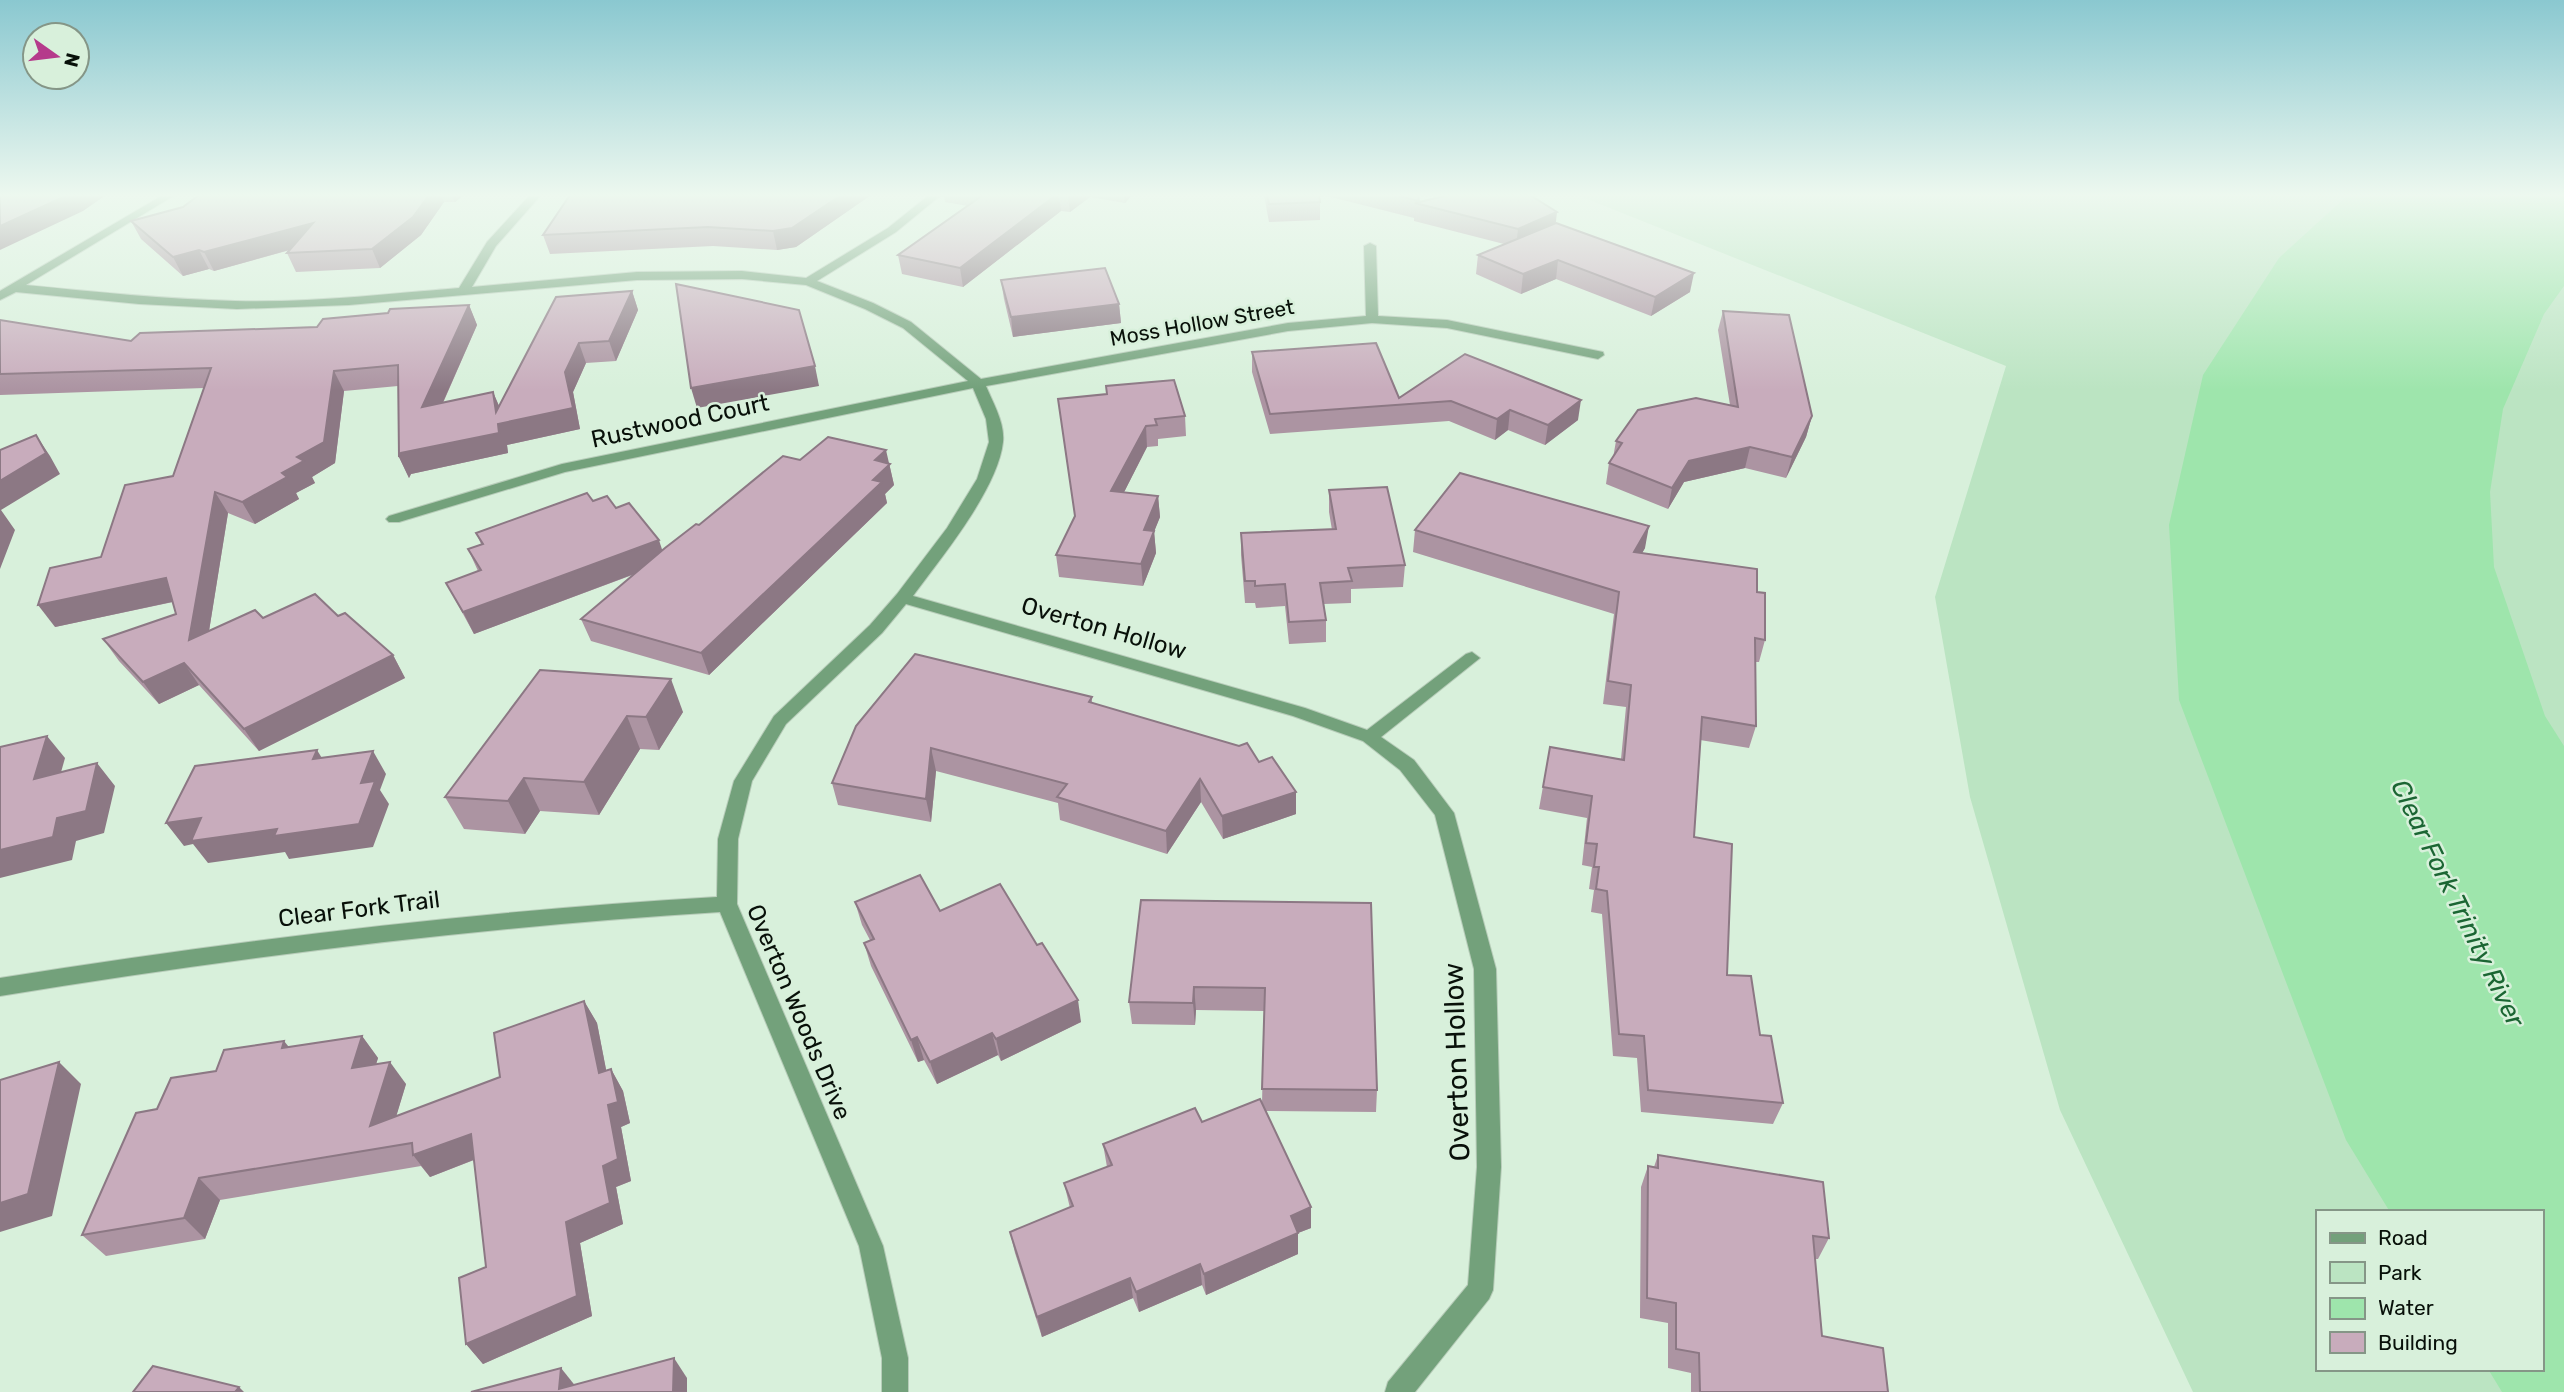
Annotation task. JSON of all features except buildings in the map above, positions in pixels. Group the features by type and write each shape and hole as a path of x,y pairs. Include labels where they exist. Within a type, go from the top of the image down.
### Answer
{"street":[{"path":"0,296 62,260"},
{"path":"465,289 482,260"},
{"path":"808,282 844,260"},
{"path":"1370,260 1372,319"},
{"name":"Overton Woods Drive","path":"16,288 139,300 237,305 349,300 637,276 741,275 808,282 869,306 908,325 978,383 993,419 996,442 984,480 954,529 876,629 780,720 743,781 728,839 727,904 871,1246 895,1358 895,1392"},
{"name":"Moss Hollow Street","path":"978,383 1288,327 1372,319 1447,324 1598,355"},
{"name":"Rustwood Court","path":"394,519 562,468 978,383"},
{"name":"Overton Hollow","path":"903,597 1300,712 1369,737 1406,765 1444,813 1485,969 1489,1167 1480,1290 1398,1392"},
{"path":"1369,737 1472,657"},
{"name":"Clear Fork Trail","path":"0,987 160,961 367,934 604,911 727,904"}],"green space":[{"path":"1740,260 2564,260 2564,1392 2193,1392 2060,1110 1970,797 1935,597 2006,366"}],"water":[{"name":"Clear Fork Trinity River","path":"2278,260 2564,260 2564,286 2544,314 2503,409 2490,492 2494,567 2545,716 2564,746 2564,1392 2502,1392 2489,1371 2543,1371 2543,1210 2389,1210 2346,1140 2179,700 2169,525 2203,375"}]}
